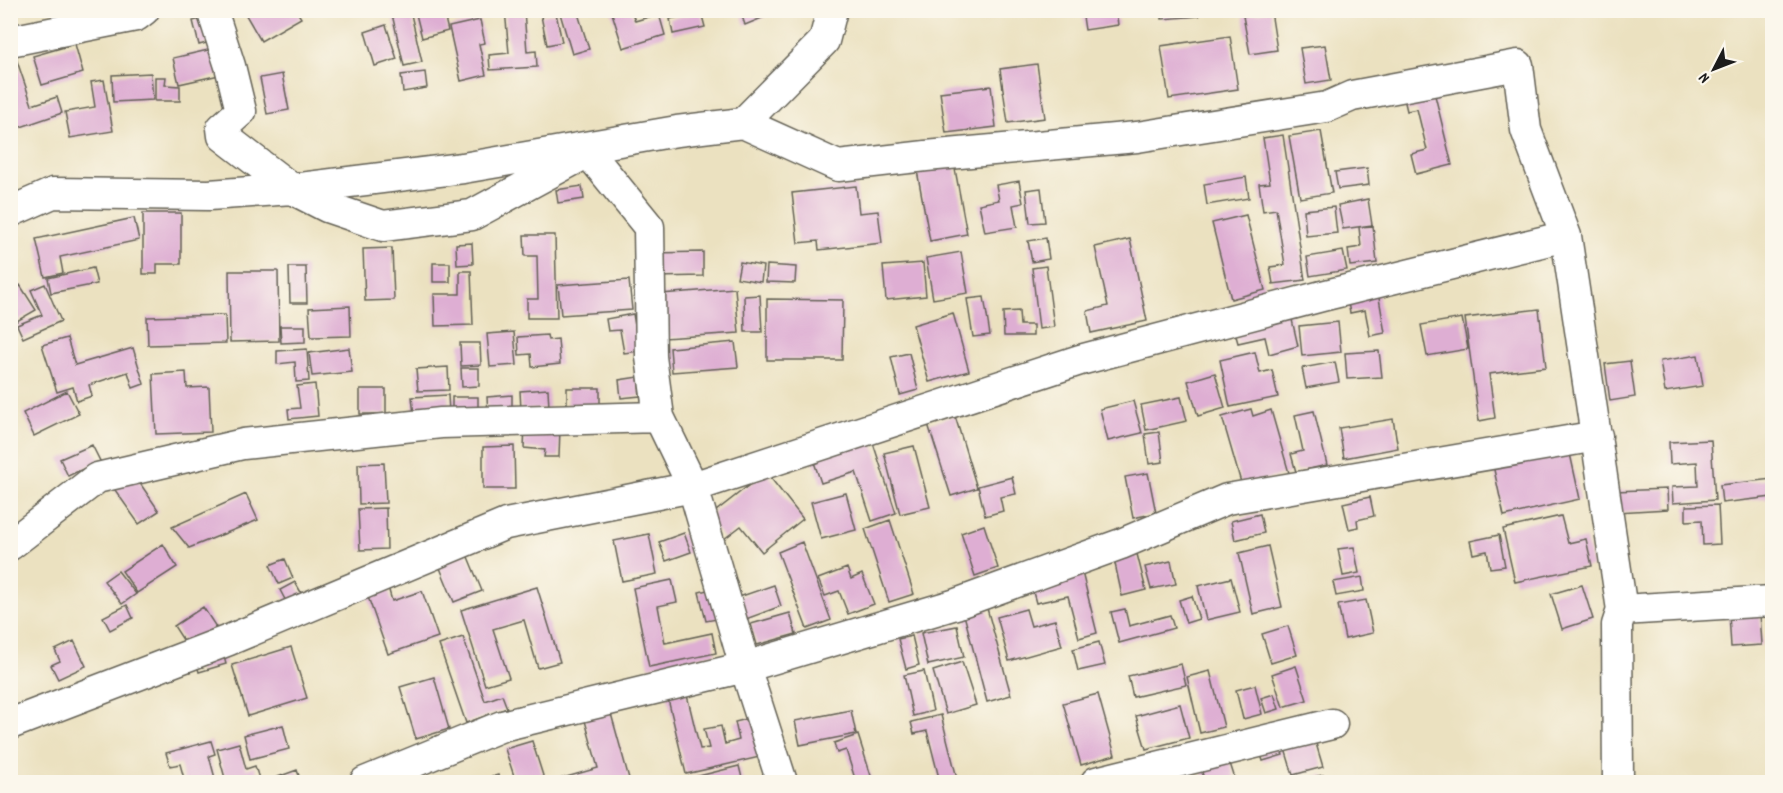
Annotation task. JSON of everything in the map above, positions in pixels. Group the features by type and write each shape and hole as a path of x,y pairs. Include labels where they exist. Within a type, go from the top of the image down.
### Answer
{"street":[{"path":"10,41 136,16 144,10"},
{"path":"212,10 230,66 241,111 222,128 223,136 292,189 327,207 383,225 472,215 588,152 649,227 651,357 659,417 693,487 745,667 782,783"},
{"path":"743,123 824,41 832,10"},
{"path":"10,212 53,192 209,195 292,189 463,168 677,131 743,123 838,166 1137,137 1327,107 1352,96 1518,65 1526,130 1566,236 1622,610 1617,625 1618,783"},
{"path":"10,724 229,640 506,524 693,487 1080,360 1322,296 1566,236"},
{"path":"10,545 97,478 243,444 441,423 659,417"},
{"path":"365,783 502,726 745,667 956,604 1121,544 1227,499 1597,436"},
{"path":"1622,610 1773,601"},
{"path":"1096,783 1332,724"}],"building":[{"path":"243,10 296,10 301,18 261,41"},
{"path":"391,10 410,10 422,62 404,66"},
{"path":"415,10 443,10 448,31 422,38"},
{"path":"505,10 524,10 527,52 536,51 537,67 490,70 489,55 509,53"},
{"path":"559,10 577,10 589,49 572,54"},
{"path":"611,10 631,10 635,21 659,14 665,35 623,48"},
{"path":"740,10 767,10 769,15 745,25"},
{"path":"1082,10 1116,10 1118,25 1085,30"},
{"path":"1162,10 1198,10 1199,16 1162,19"},
{"path":"1271,11 1277,50 1250,54 1243,16"},
{"path":"701,12 705,27 673,34 670,19"},
{"path":"556,13 562,42 547,45 541,16"},
{"path":"208,17 214,41 199,45 193,21"},
{"path":"480,20 485,43 479,44 486,75 461,81 449,27"},
{"path":"386,25 397,59 375,66 365,32"},
{"path":"1230,36 1238,89 1169,99 1161,46"},
{"path":"75,44 83,73 42,85 33,56"},
{"path":"1325,45 1331,80 1306,84 1300,48"},
{"path":"217,48 224,74 179,84 173,58"},
{"path":"16,58 32,105 57,97 62,113 12,130 10,60"},
{"path":"1037,64 1045,118 1008,123 1000,69"},
{"path":"425,72 427,88 403,92 401,75"},
{"path":"151,73 153,100 113,102 112,75"},
{"path":"282,74 289,110 267,114 260,78"},
{"path":"155,77 166,77 165,85 180,86 180,101 155,101"},
{"path":"104,80 113,131 70,138 65,112 95,107 91,82"},
{"path":"1432,83 1452,165 1416,174 1411,154 1427,150 1417,109 1407,111 1402,90"},
{"path":"991,86 996,127 946,133 940,92"},
{"path":"1321,131 1332,193 1300,198 1289,136"},
{"path":"1283,135 1305,280 1273,284 1270,267 1285,265 1276,209 1263,211 1259,184 1270,183 1263,138"},
{"path":"953,158 967,234 930,241 916,165"},
{"path":"1367,168 1369,185 1338,189 1335,172"},
{"path":"1246,177 1249,198 1207,205 1204,184"},
{"path":"1019,181 1023,203 1013,205 1017,227 985,232 979,204 999,200 996,185"},
{"path":"582,186 584,199 558,203 556,190"},
{"path":"856,186 859,213 878,211 882,243 819,250 818,241 798,243 792,193"},
{"path":"1041,188 1045,222 1030,223 1026,190"},
{"path":"1368,199 1372,225 1343,229 1338,205"},
{"path":"1334,207 1337,233 1306,236 1304,210"},
{"path":"143,213 181,213 181,264 157,264 157,274 143,274"},
{"path":"1246,215 1265,290 1231,299 1212,223"},
{"path":"134,218 139,240 60,257 63,273 45,277 36,239"},
{"path":"1373,226 1377,263 1350,266 1348,249 1361,247 1359,227"},
{"path":"524,235 555,235 557,318 527,318 527,299 538,299 537,256 525,256"},
{"path":"1046,238 1049,259 1032,262 1028,241"},
{"path":"1130,239 1147,321 1091,333 1087,311 1108,306 1095,247"},
{"path":"472,243 473,264 457,265 456,244"},
{"path":"392,248 394,300 365,301 363,249"},
{"path":"1343,251 1347,270 1310,276 1307,257"},
{"path":"703,252 703,276 655,277 654,253"},
{"path":"961,252 968,293 933,299 926,258"},
{"path":"740,262 763,266 761,282 737,278"},
{"path":"433,263 450,263 450,282 433,282"},
{"path":"923,263 926,296 886,300 883,266"},
{"path":"767,265 796,267 795,283 766,282"},
{"path":"1046,266 1054,327 1039,329 1032,268"},
{"path":"289,267 306,267 307,303 290,303"},
{"path":"93,268 97,284 51,293 48,278"},
{"path":"229,271 278,271 279,341 230,342"},
{"path":"460,271 471,271 473,325 435,326 434,294 460,294"},
{"path":"629,280 632,310 561,315 558,285"},
{"path":"45,284 61,321 23,338 17,325 42,315 31,290"},
{"path":"20,285 36,310 10,325 10,291"},
{"path":"735,288 739,333 664,338 661,294"},
{"path":"1378,292 1385,333 1370,336 1365,310 1350,313 1347,298"},
{"path":"760,295 762,332 745,332 744,296"},
{"path":"984,297 990,335 973,337 967,299"},
{"path":"767,299 843,300 842,360 767,360"},
{"path":"350,306 351,336 311,337 309,308"},
{"path":"1539,309 1546,367 1489,374 1495,418 1479,421 1465,318"},
{"path":"1019,311 1020,325 1033,325 1033,336 1004,336 1003,312"},
{"path":"1290,311 1298,346 1269,354 1265,337 1238,343 1233,325"},
{"path":"953,313 969,371 929,382 913,325"},
{"path":"633,314 639,351 624,353 620,330 608,331 606,319"},
{"path":"225,315 226,343 148,345 147,317"},
{"path":"1462,318 1468,349 1427,356 1421,325"},
{"path":"1338,322 1341,352 1302,356 1299,326"},
{"path":"280,326 305,326 305,342 281,343"},
{"path":"514,332 517,365 490,367 487,334"},
{"path":"547,335 548,340 558,339 560,364 532,367 531,354 519,355 518,337"},
{"path":"67,338 75,365 133,348 144,384 133,388 128,372 89,385 92,396 77,401 73,387 57,392 42,345"},
{"path":"735,342 738,367 672,372 670,348"},
{"path":"460,343 480,343 481,365 461,366"},
{"path":"349,348 352,372 312,376 309,353"},
{"path":"307,349 309,381 296,382 295,362 277,364 277,351"},
{"path":"1379,351 1382,377 1347,379 1345,353"},
{"path":"1255,352 1260,373 1272,370 1278,397 1230,407 1220,360"},
{"path":"909,353 918,390 900,395 891,357"},
{"path":"1698,355 1703,386 1665,392 1660,361"},
{"path":"1630,361 1635,397 1610,401 1605,364"},
{"path":"1335,362 1339,382 1306,388 1302,368"},
{"path":"448,367 449,390 418,391 416,369"},
{"path":"461,368 479,368 479,386 462,387"},
{"path":"186,372 187,388 209,387 211,432 156,434 153,374"},
{"path":"1215,373 1225,408 1198,416 1188,381"},
{"path":"638,377 640,396 621,398 619,380"},
{"path":"315,384 318,416 289,419 288,409 300,408 297,386"},
{"path":"567,388 600,388 600,404 567,405"},
{"path":"360,389 386,389 386,414 360,414"},
{"path":"548,389 549,408 521,410 520,391"},
{"path":"67,391 79,414 34,436 23,413"},
{"path":"448,395 449,412 414,415 412,397"},
{"path":"512,395 512,412 488,413 487,397"},
{"path":"452,397 478,397 478,413 452,413"},
{"path":"1181,397 1187,421 1146,430 1141,405"},
{"path":"1133,401 1142,433 1108,441 1100,409"},
{"path":"1251,409 1253,416 1271,410 1289,473 1242,486 1222,417"},
{"path":"1314,411 1327,465 1296,472 1291,454 1303,451 1295,415"},
{"path":"955,416 977,488 951,496 928,424"},
{"path":"1393,419 1398,448 1344,458 1339,428"},
{"path":"525,426 560,428 559,457 544,457 545,450 524,448"},
{"path":"1159,432 1163,462 1149,464 1145,434"},
{"path":"872,440 896,513 872,521 856,472 821,483 813,459"},
{"path":"1711,440 1715,500 1673,503 1672,487 1698,486 1697,462 1670,464 1669,442"},
{"path":"92,445 100,461 68,476 60,459"},
{"path":"514,446 515,489 483,489 483,447"},
{"path":"914,446 930,507 900,514 884,453"},
{"path":"1569,449 1580,499 1504,516 1493,465"},
{"path":"384,463 386,503 359,504 358,464"},
{"path":"766,472 803,519 762,552 741,526 724,539 707,518"},
{"path":"1148,473 1156,513 1133,518 1125,477"},
{"path":"135,476 159,511 139,524 115,490"},
{"path":"1012,477 1016,494 1000,497 1003,511 985,516 978,486"},
{"path":"1772,479 1772,497 1722,503 1720,485"},
{"path":"1667,489 1668,509 1617,512 1615,491"},
{"path":"846,493 856,530 821,539 811,502"},
{"path":"246,494 258,520 189,548 172,527"},
{"path":"1370,497 1374,516 1357,520 1358,527 1349,529 1343,503"},
{"path":"1718,505 1720,544 1703,545 1702,520 1686,521 1686,506"},
{"path":"386,508 387,549 360,550 358,509"},
{"path":"1260,514 1264,533 1235,540 1231,521"},
{"path":"1561,516 1568,543 1586,539 1592,566 1515,582 1503,529"},
{"path":"890,520 914,594 889,602 865,529"},
{"path":"984,525 998,568 975,576 961,533"},
{"path":"684,533 691,552 666,561 659,542"},
{"path":"649,534 657,574 622,581 614,541"},
{"path":"1499,535 1505,566 1490,568 1487,551 1473,554 1470,541"},
{"path":"802,542 831,620 807,629 778,552"},
{"path":"163,544 177,567 137,593 122,571"},
{"path":"1268,546 1282,607 1253,614 1239,553"},
{"path":"1354,547 1359,573 1343,576 1338,549"},
{"path":"466,552 482,591 454,602 438,563"},
{"path":"1137,554 1146,590 1122,596 1114,559"},
{"path":"285,559 293,578 279,584 270,565"},
{"path":"1171,561 1176,584 1151,589 1145,567"},
{"path":"847,568 851,579 862,574 874,604 848,614 839,591 825,596 818,579"},
{"path":"1081,568 1097,633 1079,638 1068,596 1036,603 1030,581"},
{"path":"118,571 136,594 122,604 104,581"},
{"path":"1362,577 1364,591 1336,596 1333,582"},
{"path":"1231,578 1240,612 1206,620 1198,586"},
{"path":"672,580 677,602 658,606 665,643 712,633 716,653 649,667 633,588"},
{"path":"295,582 306,601 290,609 280,590"},
{"path":"774,585 781,606 746,619 739,597"},
{"path":"1582,585 1593,619 1562,629 1551,594"},
{"path":"388,587 392,601 422,591 438,637 388,654 367,594"},
{"path":"537,587 560,662 538,668 524,620 493,629 509,678 485,685 461,610"},
{"path":"716,588 723,618 706,621 699,592"},
{"path":"1192,596 1199,619 1186,623 1179,600"},
{"path":"1366,600 1373,633 1345,639 1338,605"},
{"path":"985,601 1011,695 987,702 962,607"},
{"path":"127,605 133,618 110,630 103,617"},
{"path":"203,607 216,627 187,646 174,626"},
{"path":"1026,609 1031,626 1055,620 1062,646 1009,661 997,617"},
{"path":"1125,609 1129,626 1170,615 1174,628 1119,643 1111,612"},
{"path":"1760,612 1762,645 1731,647 1729,614"},
{"path":"790,613 796,634 757,645 751,624"},
{"path":"957,626 964,657 928,665 921,633"},
{"path":"1288,626 1297,655 1271,663 1262,634"},
{"path":"912,636 919,665 906,669 898,639"},
{"path":"463,637 485,701 502,695 507,708 466,723 439,645"},
{"path":"74,641 86,666 58,679 51,665 60,661 55,650"},
{"path":"1099,642 1105,665 1078,671 1073,649"},
{"path":"291,647 307,698 248,716 232,665"},
{"path":"222,650 226,664 199,672 195,658"},
{"path":"962,662 976,705 946,714 933,671"},
{"path":"1181,664 1186,685 1133,697 1128,676"},
{"path":"1296,666 1307,700 1283,707 1272,674"},
{"path":"924,671 933,711 913,716 904,675"},
{"path":"1210,671 1224,727 1200,733 1187,677"},
{"path":"434,677 449,729 416,739 400,687"},
{"path":"1255,685 1262,714 1243,719 1236,690"},
{"path":"686,691 700,749 709,748 704,729 721,726 725,744 739,740 735,722 755,717 764,756 686,774 667,695"},
{"path":"1098,694 1115,755 1081,765 1063,703"},
{"path":"1274,694 1279,709 1266,713 1261,698"},
{"path":"1180,704 1189,738 1146,749 1136,716"},
{"path":"610,710 630,782 549,782 598,768 584,717"},
{"path":"851,710 856,734 800,745 795,721"},
{"path":"941,715 958,782 940,782 927,731 914,734 911,722"},
{"path":"283,725 289,749 250,759 244,735"},
{"path":"1312,730 1323,767 1293,775 1282,739"},
{"path":"858,735 873,782 856,782 846,750 837,753 834,743"},
{"path":"211,741 215,754 209,756 216,782 185,782 180,764 170,766 166,753"},
{"path":"532,741 545,782 516,782 505,749"},
{"path":"1279,742 1283,755 1263,761 1259,748"},
{"path":"239,743 246,769 255,766 260,782 226,782 217,749"},
{"path":"1228,757 1236,782 1205,782 1200,766"},
{"path":"739,766 743,782 675,782"},
{"path":"297,770 301,782 264,782"},
{"path":"1182,771 1185,782 1150,782"},
{"path":"498,775 500,782 476,782"},
{"path":"1323,775 1325,782 1292,782"}]}
